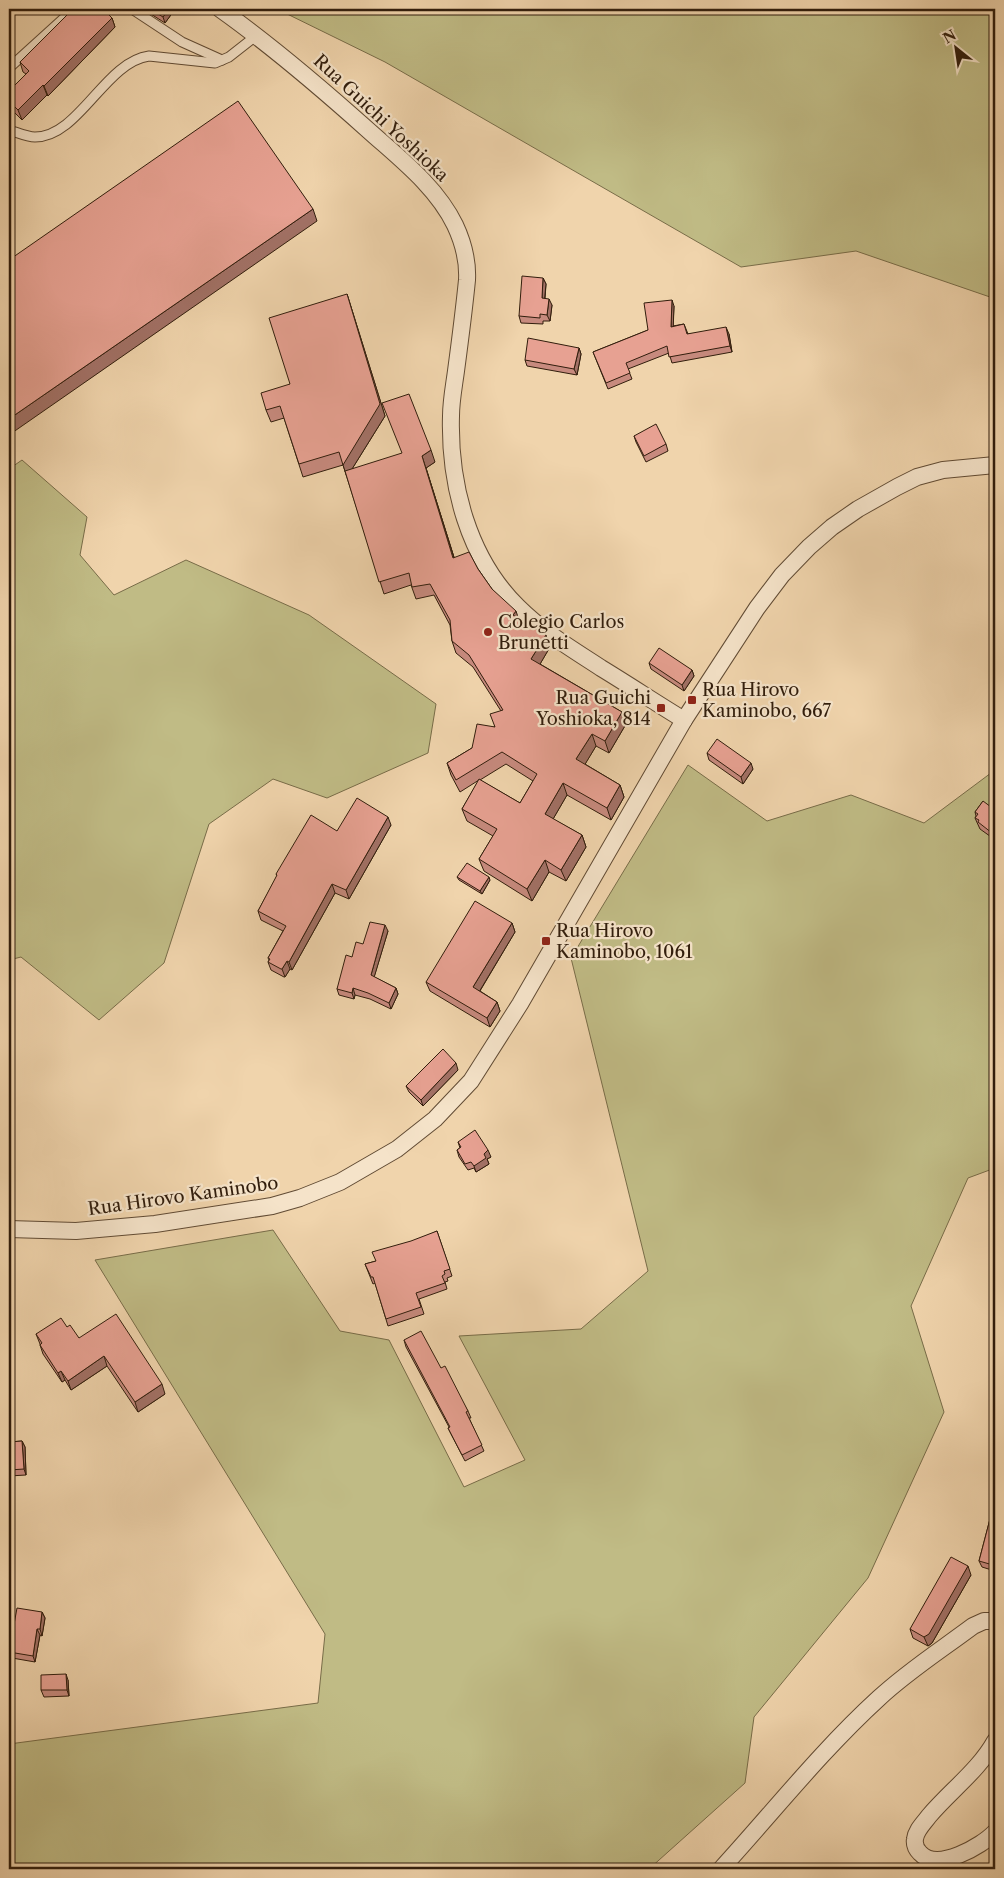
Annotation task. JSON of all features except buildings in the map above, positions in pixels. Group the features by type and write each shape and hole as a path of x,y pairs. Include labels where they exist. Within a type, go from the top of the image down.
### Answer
{"street":[{"name":"Rua Guichi Yoshioka","path":"220,9 300,69 406,164 435,194 455,225 468,266 451,415 451,452 455,486 461,508 483,560 517,606 557,640 684,720"},
{"name":"Rua Hirovo Kaminobo","path":"9,1229 76,1231 156,1224 272,1206 300,1198 340,1182 397,1149 435,1119 471,1081 520,1004 684,720 757,608 782,576 809,547 832,528 858,509 897,487 918,477 943,470 995,464"},
{"path":"721,1869 850,1725 880,1696 973,1626 984,1621 995,1621"},
{"path":"995,1742 978,1764 943,1799 919,1828 915,1838 915,1846 926,1857 938,1859 952,1857 972,1850 995,1832"}],"lane":[{"path":"9,68 74,9"},
{"path":"132,9 182,42 223,61"},
{"path":"9,130 35,137 52,133 72,119 111,79 139,57 223,61 257,35"}],"shaded area":[{"path":"277,9 995,9 995,307 990,297 856,251 741,267 385,62"},
{"path":"22,460 87,517 80,555 114,595 186,560 309,615 436,704 428,753 327,798 273,779 209,824 164,963 99,1020 21,957 9,960 9,469"},
{"path":"688,765 767,821 851,795 924,823 995,770 995,1168 968,1178 911,1306 944,1412 868,1578 754,1717 745,1783 649,1869 9,1869 9,1744 318,1703 325,1634 95,1260 273,1230 340,1331 389,1340 464,1487 525,1460 459,1336 581,1329 648,1271 571,958"}],"place":[{"name":"Colegio Carlos Brunetti","path":"488,632"},
{"name":"Rua Hirovo Kaminobo, 667","path":"692,700"},
{"name":"Rua Guichi Yoshioka, 814","path":"661,708"},
{"name":"Rua Hirovo Kaminobo, 1061","path":"546,941"}]}
